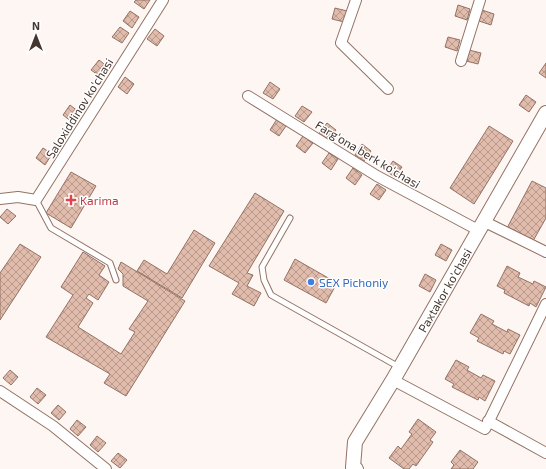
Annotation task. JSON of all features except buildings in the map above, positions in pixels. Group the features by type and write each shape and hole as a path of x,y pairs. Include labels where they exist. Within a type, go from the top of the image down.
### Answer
{"street":[{"name":"Saloxiddinov ko'chasi","path":"36,200 163,0"},
{"path":"356,0 341,43 388,89"},
{"path":"461,61 480,0"},
{"name":"Farg'ona berk ko'chasi","path":"248,96 377,176 481,226 546,252"},
{"name":"Paxtakor ko'chasi","path":"356,469 352,467 355,442 400,368 546,113"},
{"path":"0,199 18,197 36,200"},
{"path":"393,380 485,429 546,304"},
{"path":"0,391 53,426 106,469"},
{"path":"488,421 546,453"}],"lane":[{"path":"36,200 51,228 110,263 116,280"},
{"path":"290,218 262,267 264,280 271,295 400,368"}],"place":[{"name":"Karima","path":"71,200"},
{"name":"SEX Pichoniy","path":"311,282"}]}
